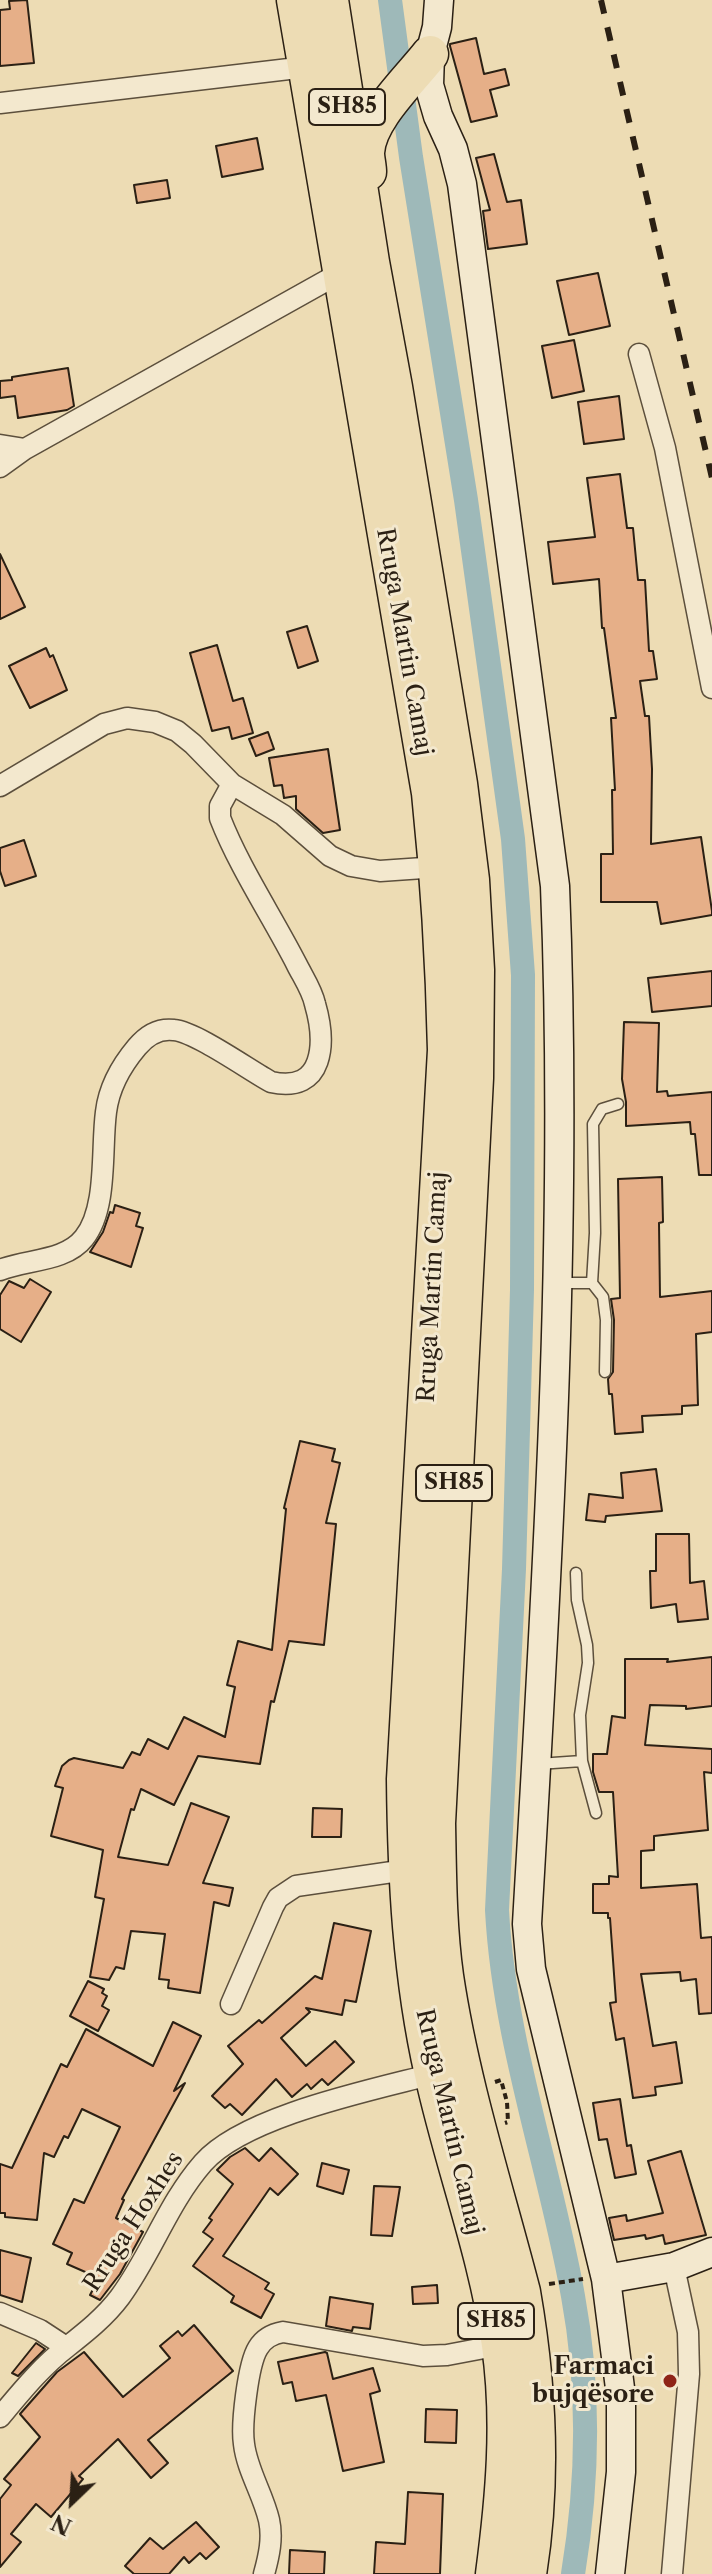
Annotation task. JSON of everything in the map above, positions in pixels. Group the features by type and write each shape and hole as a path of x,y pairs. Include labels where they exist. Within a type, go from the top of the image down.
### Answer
{"highway":[{"name":"Rruga Martin Camaj","path":"295,0 430,793 438,867 446,1050 405,1779 406,1870 415,1967 433,2074 500,2345 506,2423 505,2470 494,2574"},
{"name":"Rruga Martin Camaj","path":"330,0 457,769 471,880 476,970 475,1078 437,1823 439,1899 445,1975 456,2031 529,2329 534,2381 536,2483 528,2574"},
{"path":"364,213 370,187 366,153 370,136 410,80"}],"street":[{"path":"439,0 437,27 410,80 429,85 453,149 462,184 555,886 559,1009 552,1441 527,1924 531,1969 621,2396 621,2472 610,2574"},
{"path":"0,103 306,67"},
{"path":"0,467 25,449 340,273"},
{"path":"639,354 665,448 712,688"},
{"path":"0,445 25,449"},
{"path":"0,786 104,724 127,718 155,722 177,731 232,784 283,815 330,856 351,866 380,871 438,867"},
{"path":"0,1270 20,1262 48,1260 69,1251 84,1238 95,1217 106,1111 114,1081 127,1059 154,1032 175,1030 195,1036 271,1082 284,1085 304,1081 315,1070 320,1052 315,1002 220,818 220,806 232,784"},
{"path":"231,2004 273,1907 286,1891 296,1886 406,1870"},
{"name":"Rruga Hoxhes","path":"0,2417 33,2378 90,2329 121,2296 186,2185 216,2150 263,2125 326,2102 433,2074"},
{"path":"594,2279 674,2267 712,2252"},
{"path":"672,2574 689,2374 688,2332 674,2267"},
{"path":"0,2313 40,2330 66,2347"},
{"path":"264,2574 271,2548 269,2522 246,2454 243,2423 253,2360 265,2340 272,2334 283,2332 423,2356 447,2355 500,2345"}],"lane":[{"path":"605,1372 603,1297 592,1283 595,1233 593,1124 602,1109 618,1104"},
{"path":"556,1283 592,1283"},
{"path":"576,1573 577,1600 588,1663 580,1715 582,1761 596,1813"},
{"path":"536,1764 582,1761"}],"path":[{"path":"541,2286 594,2279"}],"building":[{"path":"27,0 34,63 0,66 0,10 10,9 9,1"},
{"path":"476,38 484,74 505,69 509,85 490,90 497,116 471,122 450,44"},
{"path":"257,138 263,169 222,177 216,146"},
{"path":"494,154 507,202 521,200 527,244 488,249 483,211 490,210 476,158"},
{"path":"167,180 170,198 137,203 134,185"},
{"path":"598,273 610,326 569,335 557,281"},
{"path":"574,340 584,391 552,398 542,346"},
{"path":"68,368 74,406 67,410 18,418 15,396 0,398 0,381"},
{"path":"619,396 624,439 584,444 578,402"},
{"path":"620,474 627,528 633,528 638,580 645,580 649,651 653,651 657,679 640,681 645,716 649,716 651,844 701,837 712,911 712,915 661,924 657,902 601,902 601,854 613,854 612,790 615,790 611,718 616,718 602,628 599,579 553,584 548,542 595,537 587,478"},
{"path":"0,554 25,607 0,619"},
{"path":"307,626 318,661 298,668 287,632"},
{"path":"217,645 233,701 243,698 253,733 232,739 229,727 212,731 190,653"},
{"path":"46,648 50,657 53,655 67,690 30,708 9,666"},
{"path":"268,732 274,749 256,756 249,739"},
{"path":"328,749 340,830 323,833 296,809 296,796 284,798 282,785 274,786 269,758"},
{"path":"24,840 36,876 5,886 0,871 0,848"},
{"path":"712,971 712,1006 652,1012 648,978"},
{"path":"624,1022 659,1023 657,1092 667,1091 668,1096 712,1092 712,1175 699,1175 695,1134 691,1134 690,1122 626,1126 622,1079"},
{"path":"662,1177 660,1297 712,1291 712,1332 696,1334 698,1405 682,1406 682,1414 642,1416 643,1432 615,1434 608,1379 613,1372 614,1320 611,1299 620,1298 618,1179"},
{"path":"115,1205 140,1213 136,1226 143,1228 131,1267 90,1252"},
{"path":"30,1279 51,1292 21,1342 0,1329 0,1295 9,1281 24,1288"},
{"path":"300,1441 335,1449 332,1461 340,1463 326,1523 336,1524 324,1645 289,1641 274,1702 271,1701 260,1764 198,1756 174,1805 141,1789 134,1810 131,1809 118,1857 168,1865 191,1803 229,1817 203,1883 233,1888 229,1906 214,1902 200,1993 168,1988 169,1980 159,1979 165,1934 131,1931 124,1969 116,1967 109,1980 90,1977 104,1899 95,1897 103,1850 51,1836 63,1788 55,1786 62,1766 74,1758 123,1768 132,1752 140,1755 148,1739 168,1749 184,1717 225,1737 235,1687 227,1685 238,1641 272,1650 284,1508"},
{"path":"656,1469 662,1511 606,1516 605,1522 586,1520 589,1494 623,1498 621,1473"},
{"path":"656,1534 689,1534 690,1583 704,1581 708,1619 678,1622 676,1604 651,1608 650,1571 656,1571"},
{"path":"712,1657 712,1706 686,1709 686,1706 650,1705 645,1745 712,1749 712,1773 704,1772 708,1830 654,1836 654,1850 641,1851 641,1888 697,1884 701,1938 712,1937 712,2013 699,2014 696,1979 681,1981 680,1972 641,1974 653,2046 676,2042 682,2083 655,2087 656,2095 633,2098 624,2038 616,2040 610,2003 616,2002 610,1918 608,1913 593,1913 593,1884 609,1884 609,1876 618,1877 613,1792 599,1792 593,1772 593,1754 607,1754 612,1716 625,1718 625,1659 668,1659 667,1662"},
{"path":"313,1808 342,1809 341,1837 312,1837"},
{"path":"334,1923 371,1931 356,2002 345,2000 342,2015 306,2008 310,2012 281,2038 306,2066 335,2041 354,2062 328,2085 322,2079 311,2089 307,2084 292,2097 276,2079 242,2115 230,2104 225,2108 212,2096 243,2064 228,2046 259,2020 262,2023 315,1976 322,1979"},
{"path":"88,1981 104,1989 102,1993 107,1996 102,2006 109,2010 98,2031 70,2016"},
{"path":"173,2022 201,2036 174,2091 185,2083 122,2199 116,2218 143,2232 120,2274 100,2300 90,2295 99,2278 67,2264 72,2253 53,2244 74,2199 84,2203 120,2127 82,2109 68,2138 64,2136 54,2157 44,2153 37,2220 5,2217 5,2213 0,2213 0,2164 12,2168 61,2064 67,2067 86,2029 153,2066"},
{"path":"620,2099 627,2146 631,2145 636,2174 615,2178 607,2139 599,2140 593,2103"},
{"path":"245,2148 259,2161 271,2148 298,2174 278,2195 270,2188 223,2256 269,2283 265,2289 274,2294 261,2318 231,2302 234,2296 193,2266 213,2239 203,2232 212,2220 209,2218 233,2184 217,2170"},
{"path":"681,2151 706,2235 665,2244 663,2235 614,2240 609,2218 626,2215 627,2221 663,2213 648,2161"},
{"path":"322,2163 349,2170 343,2194 317,2186"},
{"path":"374,2186 400,2187 392,2236 371,2235"},
{"path":"0,2250 31,2258 22,2302 0,2295"},
{"path":"437,2285 438,2303 413,2304 412,2287"},
{"path":"330,2297 373,2304 370,2329 353,2327 352,2331 326,2326"},
{"path":"194,2325 233,2371 148,2440 168,2463 151,2478 118,2439 79,2476 83,2479 51,2517 36,2504 11,2534 21,2542 0,2567 0,2499 11,2485 4,2479 40,2437 20,2414 57,2372 84,2352 123,2397 170,2358 160,2346 178,2331 182,2336"},
{"path":"36,2343 45,2349 18,2376 12,2373"},
{"path":"325,2352 333,2379 373,2368 380,2391 370,2394 384,2462 343,2471 326,2395 296,2401 292,2382 283,2384 278,2362"},
{"path":"426,2409 457,2410 456,2443 425,2442"},
{"path":"408,2492 443,2494 440,2574 374,2574 376,2542 405,2544"},
{"path":"196,2522 219,2547 206,2559 200,2553 189,2563 184,2557 169,2574 134,2574 125,2566 150,2538 163,2549"},
{"path":"290,2550 325,2552 324,2574 289,2574"}],"waterway":[{"path":"390,0 411,157 466,500 513,839 523,975 522,1290 514,1569 497,1910 509,2008 573,2296 582,2365 584,2470 573,2574"}],"railway":[{"path":"601,0 712,478"}],"place":[{"name":"Farmaci bujqësore","path":"670,2381"}]}
